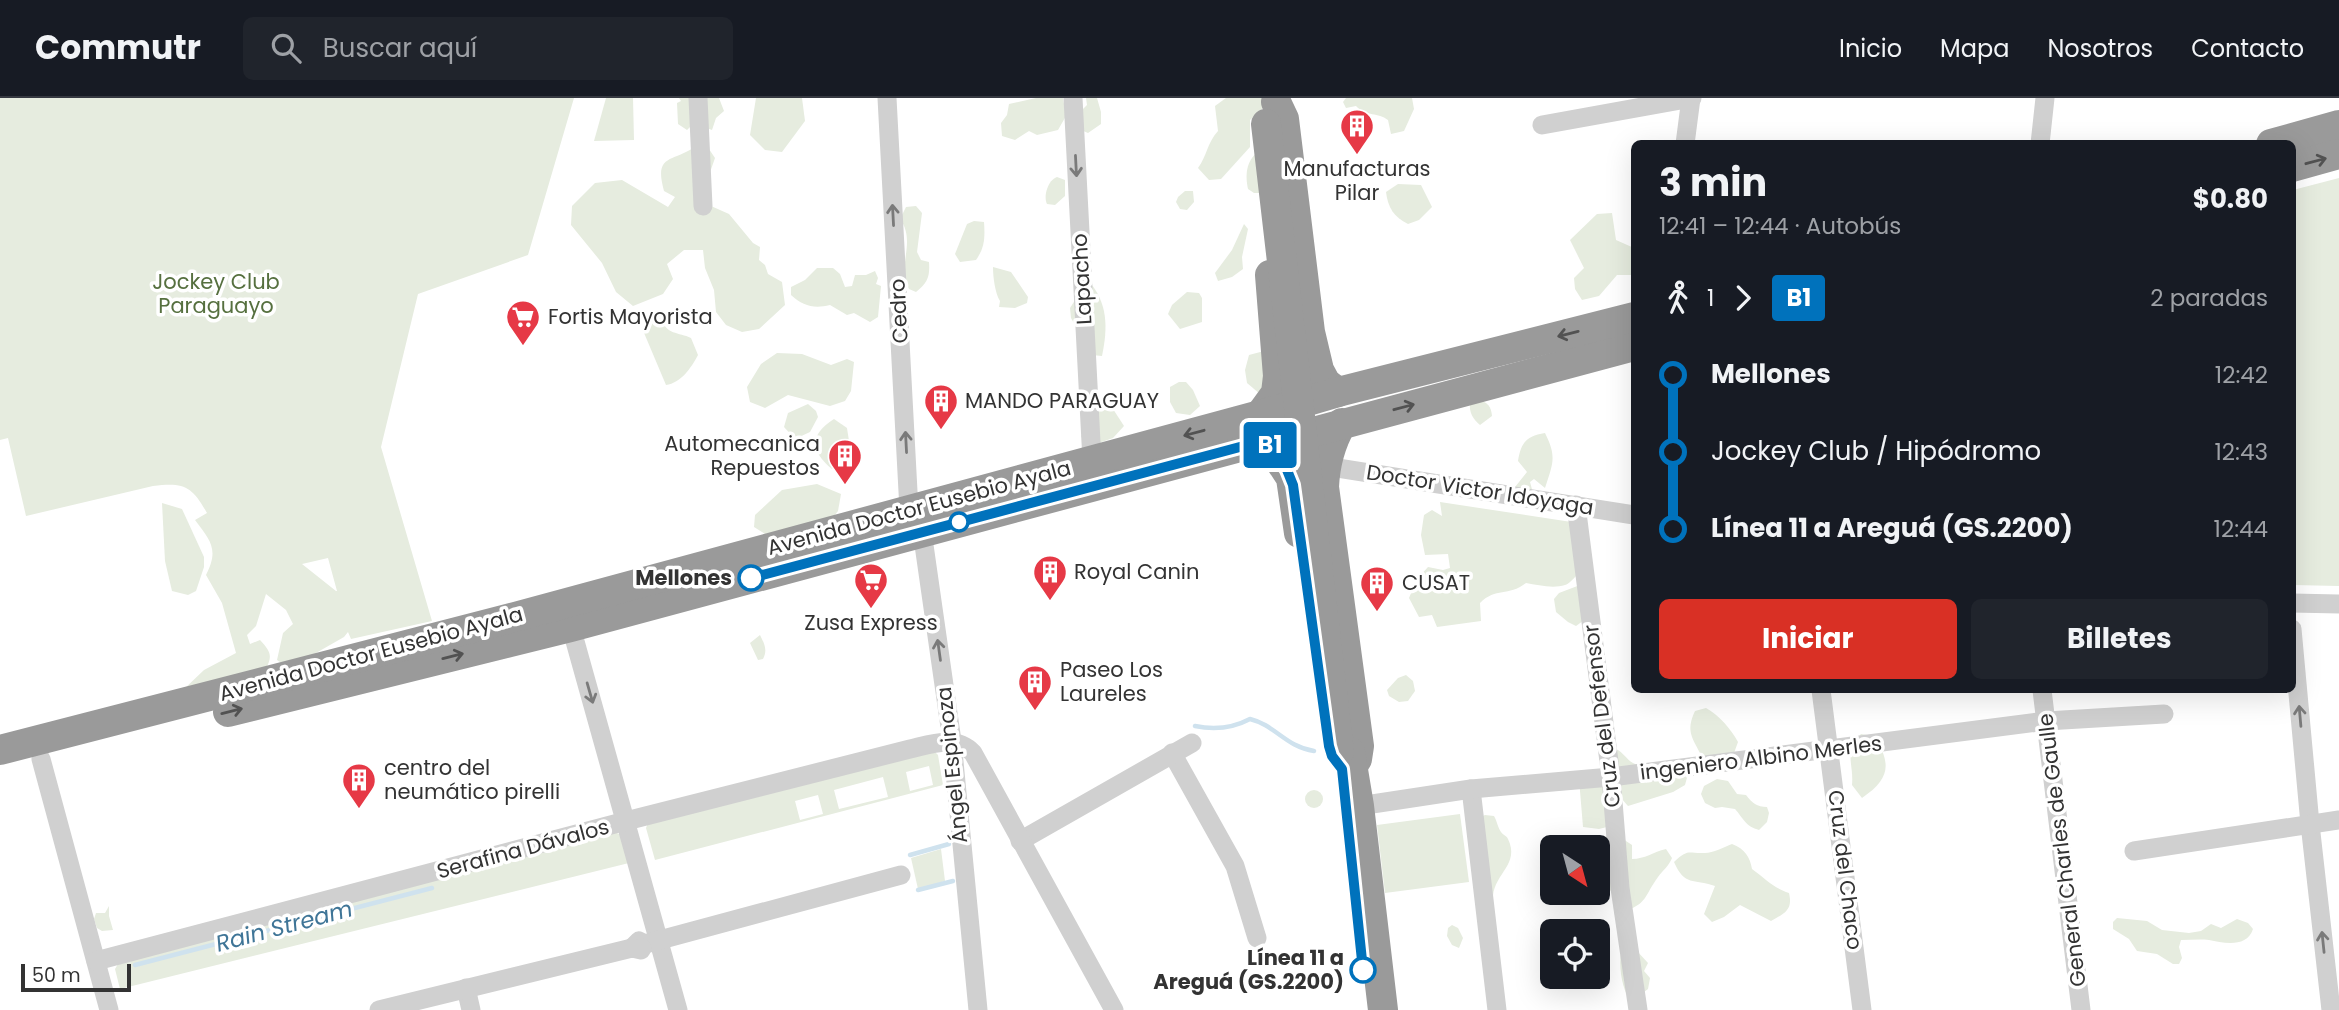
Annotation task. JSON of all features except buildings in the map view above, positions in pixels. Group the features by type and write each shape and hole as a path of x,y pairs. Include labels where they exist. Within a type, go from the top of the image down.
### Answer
{"highway":[{"path":"1270,108 1284,119 1310,332 1319,370 1326,383 1338,392"},
{"path":"1270,108 1257,129 1278,376 1276,393 1263,428 1293,485 1329,746 1332,756 1346,760 1357,759 1359,747 1324,487 1325,466 1331,445 1342,423"},
{"path":"1270,108 1346,760 1367,1010"},
{"path":"2285,140 2339,125"},
{"path":"2296,166 2339,154"},
{"name":"Avenida Doctor Eusebio Ayala","path":"0,750 625,587 916,521 1263,428 1338,392 1631,318"},
{"name":"Avenida Doctor Eusebio Ayala","path":"0,769 571,627 916,521 1092,461 1263,428 1306,434 1631,347"},
{"path":"571,627 574,614 581,605 617,595 625,587"},
{"path":"1346,760 1359,806 1383,1010"}],"street":[{"path":"698,98 703,206"},
{"name":"Cedro","path":"887,98 916,521"},
{"name":"Lapacho","path":"1073,98 1092,461"},
{"path":"1542,125 1691,98 1686,140"},
{"path":"2040,140 2045,98"},
{"name":"Doctor Victor Idoyaga","path":"1325,466 1631,514"},
{"name":"Cruz del Defensor","path":"1576,505 1611,777 1620,888 1637,1010"},
{"name":"Ángel Espinoza","path":"916,521 952,741 978,1010"},
{"path":"2296,603 2339,604"},
{"path":"571,627 626,821 646,944 678,1010"},
{"path":"2296,672 2331,1010"},
{"name":"Cruz del Chaco","path":"1821,693 1862,1010"},
{"name":"General Charles de Gaulle","path":"2042,693 2081,1010"},
{"name":"ingeniero Albino Merles","path":"1359,806 1471,789 1611,777 2046,721 2164,714"},
{"path":"952,741 964,745 973,753 1114,1010"},
{"name":"Serafina Dávalos","path":"96,961 626,821 910,749 952,741"},
{"path":"1020,841 1192,743"},
{"path":"1172,753 1235,866 1257,938"},
{"path":"41,759 109,1010"},
{"path":"1471,789 1497,1010"},
{"path":"2134,851 2339,820"},
{"path":"379,1010 646,944 901,875"},
{"path":"466,988 471,1010"}],"green space":[{"name":"Jockey Club Paraguayo","path":"0,98 574,98 528,255 418,294 381,447 432,621 351,639 348,632 302,661 286,666 277,660 283,633 293,624 286,610 266,594 256,626 247,635 250,644 260,640 269,651 270,658 265,670 183,690 204,670 236,653 222,603 206,575 212,552 209,540 195,520 207,513 197,497 180,486 153,486 26,516 8,438 0,440","holes":["328,558 336,591 302,564"]},
{"path":"606,98 633,98 634,140 594,141"},
{"path":"679,98 696,98 687,130 678,124 677,103 681,101"},
{"path":"700,98 719,98 724,111 716,118 712,130 704,127"},
{"path":"756,98 802,98 805,121 782,152 765,150 750,135"},
{"path":"1036,98 1063,98 1066,116 1058,130 1037,135 1029,131 1015,140 1002,136 1001,123 1007,115 1009,104"},
{"path":"1086,98 1097,98 1101,112 1101,124 1088,133 1081,130"},
{"path":"1226,98 1269,98 1267,104 1250,120 1250,147 1221,179 1209,180 1198,168 1218,131 1215,106"},
{"path":"1346,98 1412,98 1414,109 1404,131 1391,134 1388,120 1364,112 1356,106 1346,108 1343,102"},
{"path":"697,145 707,146 715,158 708,178 711,206 729,214 753,243 760,247 759,260 765,265 768,274 782,282 785,305 759,329 742,332 726,325 716,312 714,290 705,268 703,250 684,250 667,264 673,279 663,294 633,306 616,292 602,263 571,225 572,206 595,183 622,180 668,207 675,197 664,191 661,170 668,160"},
{"path":"1258,152 1261,193 1254,193 1248,189 1247,174 1251,160"},
{"path":"1057,177 1065,180 1065,196 1055,205 1047,204 1047,189"},
{"path":"2339,178 2339,586 2296,585 2296,189"},
{"path":"1398,184 1421,185 1432,207 1419,220 1408,224 1392,211 1386,192"},
{"path":"1185,191 1193,191 1194,202 1187,210 1180,209 1176,202"},
{"path":"916,206 922,213 917,252 921,260 929,262 929,267 926,282 916,292 909,289 904,272 907,236 900,219 906,207"},
{"path":"1612,213 1616,240 1631,247 1631,275 1617,275 1599,296 1582,300 1575,289 1574,278 1584,268 1570,240 1597,214"},
{"path":"974,221 984,222 983,246 976,260 960,262 955,254 967,224"},
{"path":"1244,224 1248,229 1242,257 1243,269 1232,277 1218,281 1215,273 1232,250"},
{"path":"993,267 1011,272 1028,297 1027,303 1015,308 999,307"},
{"path":"817,268 833,268 840,274 845,287 852,286 855,275 866,275 875,271 878,278 876,284 881,286 878,317 870,322 854,313 847,315 830,305 819,307 804,304 791,295 791,287 805,280"},
{"path":"1088,280 1095,289 1105,316 1102,356 1092,355 1071,318 1070,308"},
{"path":"1187,292 1199,293 1202,298 1202,322 1180,329 1168,314 1172,305"},
{"path":"650,315 662,318 669,330 691,338 698,355 685,374 671,384 666,385 639,321"},
{"path":"1264,351 1279,365 1260,394 1247,383 1245,370 1249,355"},
{"path":"777,353 802,354 831,365 847,359 854,362 851,391 845,401 830,406 788,395 765,408 750,402 747,387 761,364"},
{"path":"1186,382 1193,390 1200,406 1190,415 1176,413 1170,402 1170,387"},
{"path":"1478,399 1488,405 1492,416 1480,425 1472,416 1470,407 1470,403"},
{"path":"808,404 818,417 810,432 795,439 784,427 788,413"},
{"path":"1096,409 1113,409 1124,426 1113,438 1096,444 1081,437 1086,420"},
{"path":"834,419 847,428 849,441 846,461 832,469 820,456 815,443 820,431"},
{"path":"1545,433 1552,460 1545,488 1534,479 1530,482 1533,493 1515,487 1527,472 1518,461 1523,445 1529,438"},
{"path":"817,484 841,494 838,511 828,524 765,534 754,527 755,515 782,490"},
{"path":"1440,502 1578,523 1590,543 1587,563 1567,584 1551,587 1526,583 1513,590 1491,595 1480,603 1481,621 1437,627 1432,615 1419,617 1409,598 1417,579 1428,567 1443,570 1450,568 1448,554 1425,555 1421,535 1424,515 1432,510 1442,516"},
{"path":"162,503 182,509 204,557 204,567 196,591 188,595 172,591 165,561"},
{"path":"1580,585 1587,618 1576,626 1556,612 1554,599 1559,593"},
{"path":"760,635 765,653 763,659 758,660 750,643"},
{"path":"1406,675 1413,681 1415,691 1408,701 1399,702 1389,696 1387,690 1398,678"},
{"path":"1706,708 1720,718 1735,737 1738,742 1734,753 1702,757 1690,730 1695,711"},
{"path":"1861,734 1874,736 1885,763 1883,777 1862,798 1852,785 1850,758 1852,746"},
{"path":"1616,749 1639,766 1688,774 1685,785 1673,792 1628,806 1621,798"},
{"path":"934,751 938,755 943,785 655,860 646,828 648,823","holes":["929,766 933,785 910,791 906,772","883,777 888,797 839,809 834,790","818,795 823,814 800,820 795,801"]},
{"path":"1590,773 1611,792 1611,826 1599,829 1583,827 1579,779"},
{"path":"1717,779 1728,781 1737,794 1746,795 1755,804 1767,807 1767,822 1759,830 1748,824 1735,809 1715,808 1705,803 1701,794 1704,786"},
{"path":"1314,790 1320,793 1323,799 1320,805 1314,808 1308,805 1305,799 1308,793"},
{"path":"1460,814 1469,882 1385,893 1377,825"},
{"path":"1485,815 1494,816 1511,848 1509,862 1493,896 1475,820"},
{"path":"615,832 621,835 629,863 120,989 115,969 118,964"},
{"path":"1610,836 1623,839 1632,845 1632,859 1666,849 1672,858 1637,906 1622,912 1617,893 1610,890"},
{"path":"1732,844 1746,854 1752,869 1774,886 1789,893 1789,907 1784,913 1771,921 1740,905 1712,922 1704,914 1715,886 1686,878 1674,862 1686,853 1708,853"},
{"path":"941,849 945,881 918,889 911,858"},
{"path":"109,906 113,930 102,931 97,928 94,919 96,913 105,913"},
{"path":"2117,918 2147,921 2162,930 2189,933 2201,931 2211,924 2221,928 2237,919 2248,923 2253,929 2246,939 2234,943 2181,940 2179,947 2182,958 2179,964 2173,964 2157,954 2137,951 2129,939 2113,929 2113,922"},
{"path":"1452,925 1458,928 1463,938 1459,948 1452,945 1447,936 1448,928"},
{"path":"1636,950 1648,963 1644,971 1650,978 1648,989 1636,998 1627,995 1620,963 1621,952"}],"waterway":[{"name":"Rain Stream","path":"1195,726 1223,727 1250,719 1267,726 1296,745 1314,751"},
{"name":"Rain Stream","path":"910,855 949,844"},
{"name":"Rain Stream","path":"918,890 953,881"},
{"name":"Rain Stream","path":"135,965 432,888"}],"bus line":[{"name":"B1","path":"751,578 1266,440 1282,461 1293,485 1329,746 1332,756 1342,769 1363,970"}],"place":[{"name":"Manufacturas Pilar","path":"1357,156"},
{"name":"Fortis Mayorista","path":"523,347"},
{"name":"MANDO PARAGUAY","path":"941,431"},
{"name":"Automecanica Repuestos","path":"845,486"},
{"name":"Mellones","path":"751,578"},
{"name":"Royal Canin","path":"1050,602"},
{"name":"Zusa Express","path":"871,610"},
{"name":"CUSAT","path":"1377,613"},
{"name":"Paseo Los Laureles","path":"1035,712"},
{"name":"centro del neumático pirelli","path":"359,810"},
{"name":"Línea 11 a Areguá (GS.2200)","path":"1363,970"}]}
